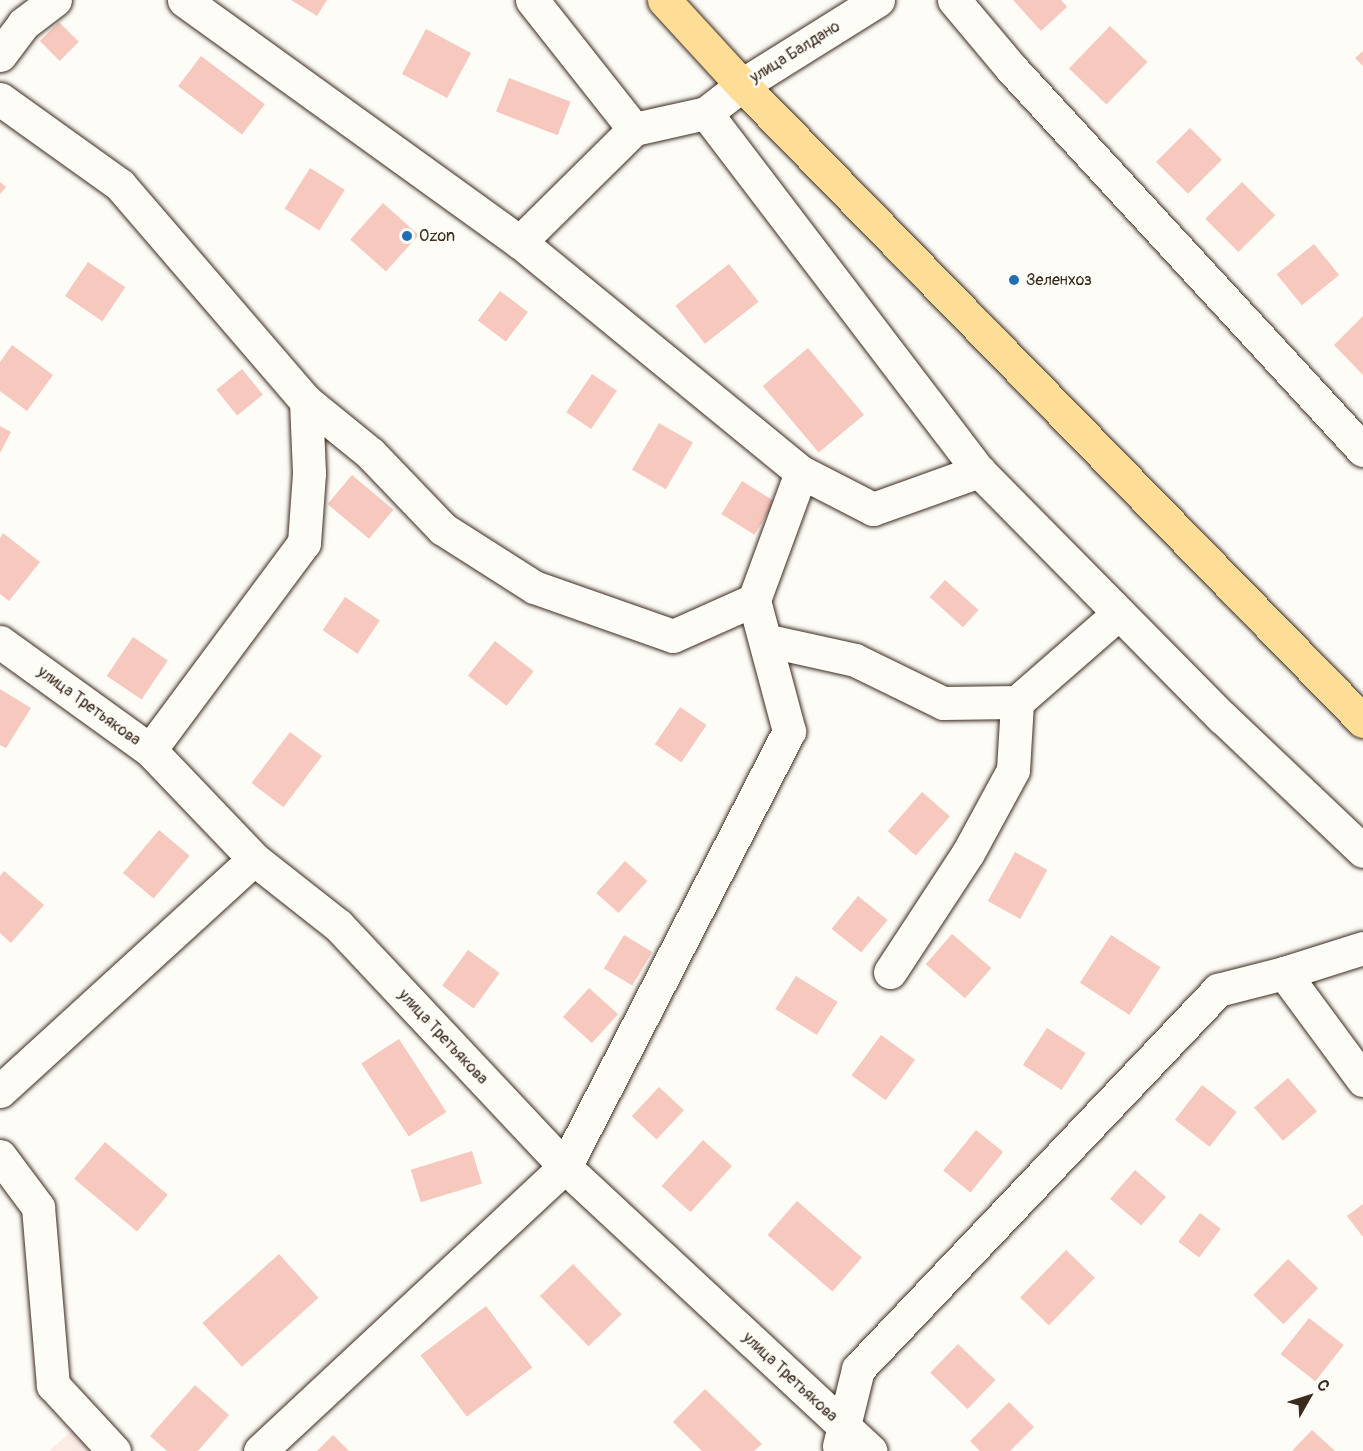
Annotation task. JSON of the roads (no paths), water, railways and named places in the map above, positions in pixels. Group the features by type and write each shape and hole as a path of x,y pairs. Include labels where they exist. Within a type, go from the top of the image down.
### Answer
{"main road":[{"path":"664,0 742,85 1363,722"}],"street":[{"path":"0,55 23,24 55,0"},
{"path":"184,0 520,242 801,472 873,509 979,471"},
{"path":"532,0 634,129"},
{"name":"улица Балдано","path":"706,113 742,85 878,0"},
{"path":"954,0 1012,69 1363,450"},
{"path":"0,99 120,184 306,401 370,453 443,529 534,587 673,636 754,600"},
{"path":"520,242 634,129 706,113 979,471 1119,613 1363,850"},
{"path":"150,750 304,543 309,473 306,401"},
{"path":"260,1451 565,1167 789,731 754,600 801,472"},
{"path":"765,640 855,660 943,703 1017,702 1119,613"},
{"name":"улица Третьякова","path":"0,642 150,750 254,859 338,926 565,1167 841,1439 871,1451"},
{"path":"890,972 968,853 1013,770 1017,702"},
{"path":"0,1091 254,859"},
{"path":"841,1439 858,1369 1218,990 1284,973 1363,948"},
{"path":"1284,973 1363,1080"},
{"path":"0,1156 38,1207 53,1385 114,1451"}],"place":[{"name":"Ozon","path":"407,236"},
{"name":"Зеленхоз","path":"1014,280"}]}
